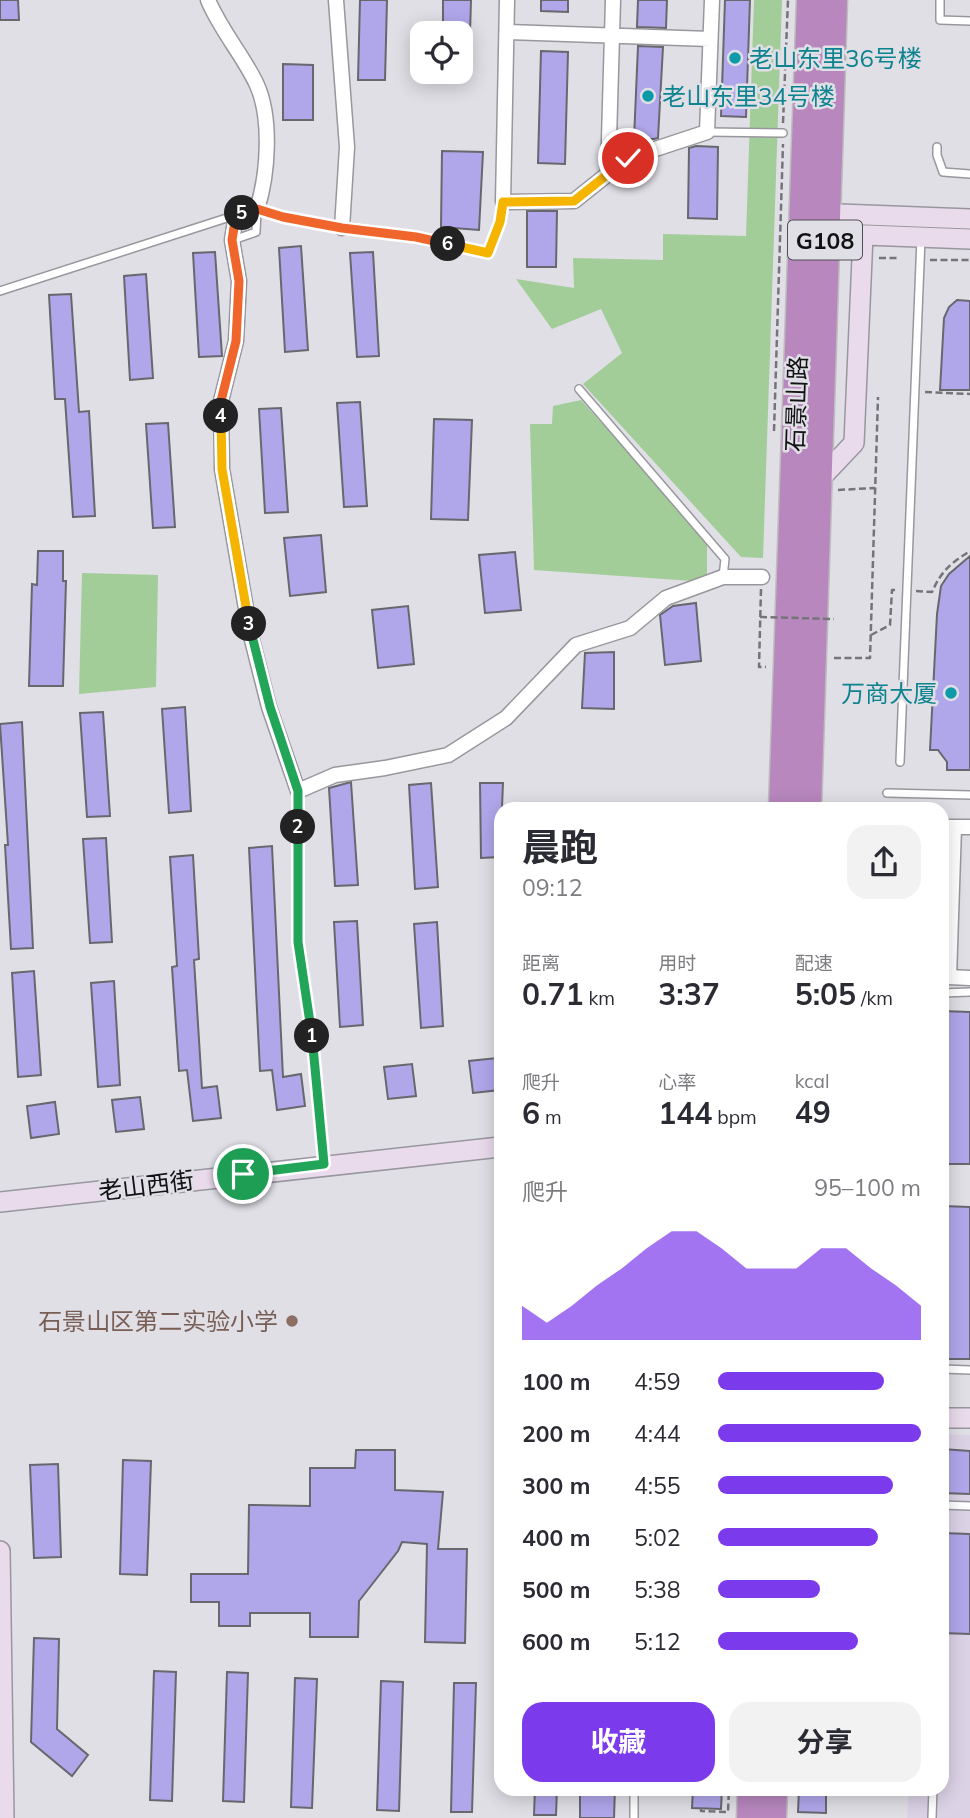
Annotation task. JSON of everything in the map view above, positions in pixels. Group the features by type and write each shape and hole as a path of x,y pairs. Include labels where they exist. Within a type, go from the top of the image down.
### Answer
{"highway":[{"name":"石景山路","path":"807,802 819,480 810,0"},
{"name":"石景山路","path":"782,802 814,223 834,0"},
{"path":"750,1818 751,1796"},
{"path":"773,1818 774,1796"}],"street":[{"path":"208,0 217,22 257,86 267,130 262,191 257,209 236,215 232,240 239,293 236,341 221,401 222,469 250,632 270,707 298,791 335,775 448,755 506,718 576,645 630,628 666,598 723,577 762,577"},
{"path":"336,0 347,147 342,228"},
{"path":"508,0 503,202 574,201 628,158 707,132 712,0"},
{"path":"608,174 613,0"},
{"path":"507,32 710,39"},
{"path":"814,223 970,219"},
{"path":"814,223 863,235 970,239"},
{"path":"819,480 854,443 863,235"},
{"path":"949,827 970,827"},
{"path":"949,978 970,978"},
{"name":"老山西街","path":"0,1202 324,1164 494,1148"},
{"path":"949,1418 970,1419"},
{"path":"0,1551 4,1818"}],"lane":[{"path":"940,0 940,20 970,21"},
{"path":"707,132 783,133"},
{"path":"937,147 943,172 970,174"},
{"path":"232,240 256,232 257,209 283,217 342,228 416,237 488,253 500,222 503,202"},
{"path":"0,291 236,215"},
{"path":"900,762 920,237"},
{"path":"579,389 725,559 723,577"},
{"path":"298,791 298,942 312,1032 324,1164"},
{"path":"887,793 970,795"},
{"path":"949,993 970,992"},
{"path":"949,1369 970,1370"},
{"path":"949,1505 970,1506"},
{"path":"634,1796 634,1818"},
{"path":"932,1818 933,1796"}],"path":[{"path":"773,435 779,254"},
{"path":"869,258 900,258"},
{"path":"930,272 930,258 970,260"},
{"path":"925,393 970,394"},
{"path":"834,658 870,658 878,397"},
{"path":"871,635 890,625 892,590 932,592 939,575 970,551"},
{"path":"759,667 762,577"},
{"path":"760,617 834,619"},
{"path":"701,1808 701,1811 728,1812 729,1796"}],"shaded area":[{"path":"949,1434 970,1435 970,1818 907,1818 909,1796 949,1796"}],"green space":[{"path":"754,0 782,0 763,558 741,557 583,384 622,353 601,309 552,329 516,279 574,288 573,258 663,260 663,234 746,236"},
{"path":"581,400 707,540 707,582 534,570 530,424 552,424 553,406"},
{"path":"82,573 158,575 156,687 79,694"}],"building":[{"path":"0,0 18,0 19,20 0,20"},
{"path":"360,0 387,0 385,80 358,80"},
{"path":"443,0 471,0 470,21 443,21"},
{"path":"541,0 568,0 568,12 541,11"},
{"path":"638,0 667,0 666,28 637,27"},
{"name":"老山东里36号楼","path":"725,0 750,0 746,117 721,116"},
{"name":"老山东里34号楼","path":"638,46 663,47 658,138 654,139 634,139"},
{"path":"541,51 568,52 565,164 538,163"},
{"path":"283,64 313,65 313,120 283,120"},
{"path":"718,147 717,219 688,218 689,148"},
{"path":"442,151 483,152 479,230 441,227"},
{"path":"527,211 557,211 556,267 527,267"},
{"path":"301,246 308,350 285,352 279,248"},
{"path":"215,252 222,356 199,357 193,253"},
{"path":"373,252 379,356 357,357 350,253"},
{"path":"146,274 153,378 130,380 124,276"},
{"path":"71,294 79,412 89,411 95,516 73,517 65,399 55,399 49,295"},
{"path":"957,300 970,301 970,390 940,390 944,318 949,307"},
{"path":"360,402 367,506 344,507 337,403"},
{"path":"281,408 288,512 265,513 259,409"},
{"path":"434,419 472,420 468,520 431,519"},
{"path":"168,423 175,527 153,528 146,424"},
{"path":"321,535 326,592 290,596 284,538"},
{"path":"38,551 63,551 63,581 66,581 63,686 29,686 32,584 37,585"},
{"path":"515,552 521,610 485,613 479,555"},
{"name":"万商大厦","path":"970,556 970,770 947,770 947,762 938,750 930,750 937,614 941,586 949,574"},
{"path":"696,603 701,661 665,665 660,615 673,606"},
{"path":"408,606 414,664 378,668 372,610"},
{"path":"614,652 614,709 582,708 585,653"},
{"path":"185,707 191,811 169,813 162,709"},
{"path":"103,712 110,816 87,817 80,713"},
{"path":"22,722 33,948 11,949 0,724"},
{"path":"351,782 358,885 335,886 329,788"},
{"path":"431,783 438,887 415,889 409,785"},
{"path":"480,783 503,783 502,802 494,802 494,857 481,858"},
{"path":"106,838 112,942 90,943 83,839"},
{"path":"272,846 283,1077 301,1074 305,1106 277,1110 272,1070 260,1071 249,848"},
{"path":"193,855 199,959 194,960 202,1088 217,1086 221,1118 193,1121 187,1070 179,1071 172,967 177,966 170,857"},
{"path":"357,921 363,1025 340,1027 334,922"},
{"path":"437,922 443,1026 421,1028 414,924"},
{"path":"34,971 41,1075 18,1077 12,973"},
{"path":"114,981 120,1085 98,1087 91,983"},
{"path":"949,1011 970,1012 970,1164 949,1164"},
{"path":"494,1058 494,1091 473,1093 469,1061"},
{"path":"412,1064 416,1096 388,1099 384,1067"},
{"path":"140,1097 144,1129 116,1132 112,1100"},
{"path":"55,1102 59,1134 31,1138 27,1106"},
{"path":"949,1206 970,1207 970,1359 949,1359"},
{"path":"356,1450 395,1450 395,1490 443,1492 438,1549 467,1549 465,1643 425,1642 427,1544 402,1542 359,1601 358,1637 310,1637 310,1613 250,1613 250,1626 219,1626 219,1602 191,1602 191,1574 248,1574 249,1505 310,1506 310,1468 355,1468"},
{"path":"949,1450 970,1451 970,1494 949,1493"},
{"path":"123,1460 151,1461 147,1575 120,1574"},
{"path":"58,1464 61,1557 34,1558 30,1465"},
{"path":"949,1533 970,1534 970,1634 949,1633"},
{"path":"34,1638 59,1639 57,1729 88,1755 72,1776 31,1742"},
{"path":"154,1671 176,1672 172,1801 150,1800"},
{"path":"227,1672 248,1673 244,1802 223,1801"},
{"path":"295,1678 317,1679 312,1808 291,1807"},
{"path":"381,1681 403,1682 399,1811 377,1810"},
{"path":"454,1683 476,1683 472,1812 451,1812"},
{"path":"535,1796 557,1796 556,1815 534,1815"},
{"path":"580,1796 615,1796 614,1818 580,1818"},
{"path":"693,1796 722,1796 721,1809 692,1808"},
{"path":"799,1796 826,1796 826,1813 798,1812"}],"place":[{"name":"老山东里36号楼","path":"735,58"},
{"name":"老山东里34号楼","path":"648,96"},
{"name":"万商大厦","path":"951,693"},
{"name":"石景山区第二实验小学","path":"292,1321"}],"route":[{"path":"243,1174 324,1164 312,1032 298,942 298,791 270,707 250,632 222,469 221,401 236,341 239,281 232,240 236,215 257,209 283,217 342,228 416,237 488,253 500,222 503,202 574,201 628,158"}]}
